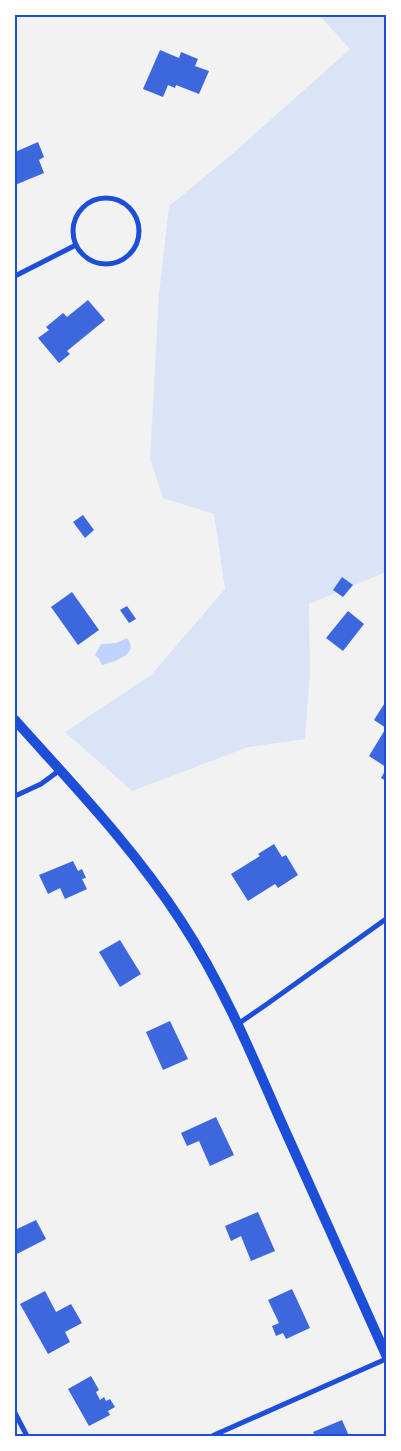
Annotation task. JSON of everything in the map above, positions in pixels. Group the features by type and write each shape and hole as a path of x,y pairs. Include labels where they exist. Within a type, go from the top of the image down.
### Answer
{"main road":[{"path":"15,720 142,864 195,943 238,1024 386,1357"}],"street":[{"path":"106,197 118,200 130,207 137,218 139,232 136,244 128,256 116,262 110,264 96,262 84,256 76,245 73,232 74,219 81,208 92,200 106,197"},
{"path":"15,276 76,245"},
{"path":"15,796 41,784 60,770"},
{"path":"238,1024 386,919"},
{"path":"212,1436 386,1357"},
{"path":"15,1413 27,1436"}],"shaded area":[{"path":"319,15 386,15 386,572 309,604 310,673 305,739 248,747 132,791 65,732 151,675 225,589 214,514 163,498 150,459 159,293 169,206 230,156 350,49"}],"water":[{"path":"127,638 131,649 128,653 102,665 95,655 101,644 116,643"}],"building":[{"path":"160,50 179,58 181,52 198,59 195,66 209,71 199,94 176,85 175,88 168,85 163,97 143,89"},
{"path":"38,142 44,157 39,160 44,173 15,185 15,152"},
{"path":"88,300 105,320 67,351 70,354 59,363 38,338 49,330 46,327 63,313 67,317"},
{"path":"83,515 94,530 85,538 73,522"},
{"path":"342,577 353,585 343,597 333,590"},
{"path":"72,592 99,630 78,645 51,607"},
{"path":"127,606 136,619 129,623 120,610"},
{"path":"348,611 364,624 343,651 326,638"},
{"path":"386,701 386,728 374,720"},
{"path":"386,728 386,767 369,756"},
{"path":"386,769 386,781 381,778"},
{"path":"274,844 282,857 286,855 298,875 278,888 275,884 248,901 231,874 260,856 258,854"},
{"path":"73,861 78,871 82,869 86,878 82,879 87,889 65,899 60,888 48,894 39,875"},
{"path":"120,940 141,974 120,987 99,952"},
{"path":"170,1021 188,1059 163,1070 146,1032"},
{"path":"216,1117 234,1155 210,1166 199,1141 187,1146 181,1133"},
{"path":"258,1212 275,1251 251,1261 241,1236 231,1241 225,1226"},
{"path":"36,1220 46,1239 15,1255 15,1230"},
{"path":"292,1289 310,1328 286,1339 283,1333 276,1336 272,1326 279,1323 268,1300"},
{"path":"45,1291 56,1312 71,1304 82,1323 65,1332 70,1342 48,1354 20,1304"},
{"path":"91,1376 99,1390 96,1392 100,1400 104,1397 106,1401 110,1399 115,1407 108,1411 110,1415 89,1426 68,1389"},
{"path":"342,1420 349,1436 315,1436 313,1432"}]}
